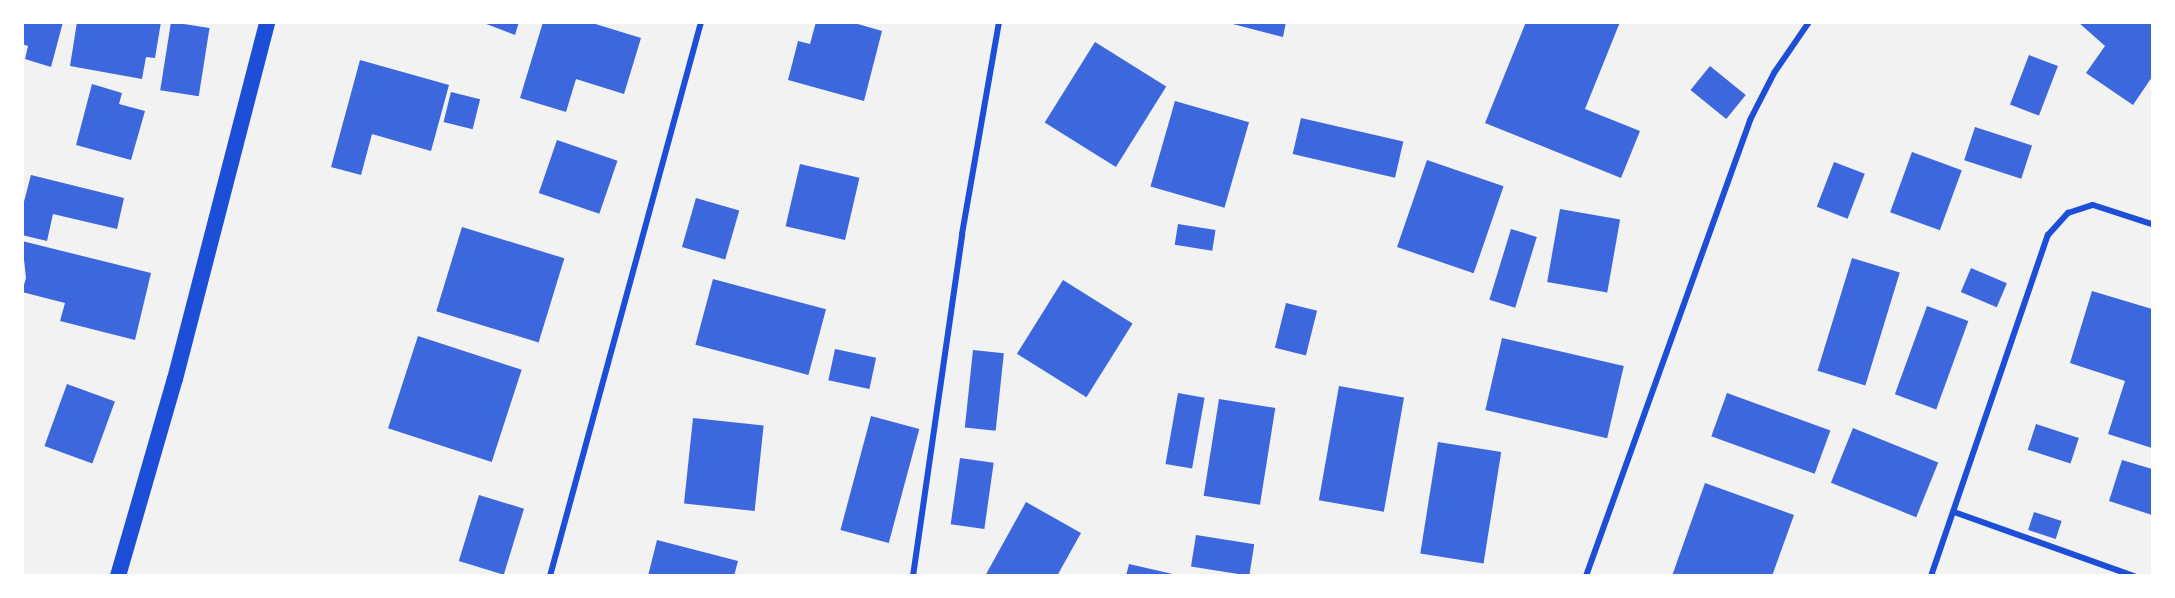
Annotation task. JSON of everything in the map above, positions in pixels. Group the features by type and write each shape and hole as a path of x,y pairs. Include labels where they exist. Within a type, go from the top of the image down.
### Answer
{"highway":[{"path":"118,576 175,379 267,22"}],"street":[{"path":"550,576 701,22"},
{"path":"913,576 962,234 999,22"},
{"path":"1586,576 1750,120 1774,73 1809,22"},
{"path":"1931,576 2048,235 2068,213 2093,205 2152,224"},
{"path":"1954,512 2134,576"}],"building":[{"path":"24,22 63,22 51,67 25,59 28,46 22,44"},
{"path":"77,22 161,22 155,58 146,57 142,79 70,66"},
{"path":"171,22 210,28 199,96 160,90"},
{"path":"481,22 519,22 515,35"},
{"path":"543,22 589,22 641,38 624,94 576,79 566,112 520,98"},
{"path":"816,22 851,22 882,31 864,101 788,80 798,41 810,44"},
{"path":"1225,22 1286,22 1283,37"},
{"path":"1526,22 1620,22 1585,109 1640,131 1621,178 1485,123"},
{"path":"2078,22 2152,22 2152,77 2133,105 2086,73 2105,46"},
{"path":"1095,42 1166,87 1116,167 1045,123"},
{"path":"2029,55 2058,66 2039,116 2010,104"},
{"path":"360,60 449,85 431,151 372,134 361,175 331,167"},
{"path":"1710,66 1746,95 1726,119 1690,90"},
{"path":"92,84 122,93 119,104 145,111 131,160 76,145"},
{"path":"451,92 480,99 473,129 444,122"},
{"path":"1175,101 1249,122 1224,208 1150,187"},
{"path":"1301,118 1403,142 1395,178 1293,154"},
{"path":"1975,127 2032,146 2021,179 1964,160"},
{"path":"557,140 618,161 599,214 539,193"},
{"path":"1912,152 1962,170 1940,230 1890,212"},
{"path":"1427,160 1504,186 1474,273 1397,247"},
{"path":"1834,162 1865,174 1848,219 1817,207"},
{"path":"800,164 859,178 845,240 786,226"},
{"path":"31,175 124,198 117,229 53,214 47,241 22,235 22,209"},
{"path":"696,198 739,210 725,259 682,247"},
{"path":"1560,209 1620,220 1607,292 1547,282"},
{"path":"1178,224 1216,230 1212,251 1175,245"},
{"path":"462,227 564,258 539,342 436,311"},
{"path":"1511,229 1537,237 1515,308 1489,300"},
{"path":"22,241 151,273 135,340 60,321 65,303 22,292 26,278"},
{"path":"1852,258 1900,273 1865,385 1818,371"},
{"path":"1971,268 2007,283 1997,307 1961,292"},
{"path":"713,279 826,309 808,375 695,345"},
{"path":"1063,280 1133,323 1086,397 1017,354"},
{"path":"2092,291 2152,309 2152,448 2108,434 2125,381 2070,363"},
{"path":"1286,303 1317,311 1306,355 1275,348"},
{"path":"1927,306 1968,321 1936,409 1895,394"},
{"path":"418,336 522,370 492,462 388,428"},
{"path":"1502,338 1624,366 1607,438 1485,410"},
{"path":"835,349 876,358 869,389 828,380"},
{"path":"973,350 1004,353 996,431 965,428"},
{"path":"67,384 115,401 92,463 44,446"},
{"path":"1339,386 1404,397 1384,512 1319,500"},
{"path":"1178,393 1205,398 1192,469 1165,464"},
{"path":"1727,393 1830,431 1815,474 1711,436"},
{"path":"1219,399 1275,408 1260,505 1204,496"},
{"path":"871,416 919,429 889,543 840,530"},
{"path":"693,418 764,425 755,511 684,504"},
{"path":"2036,424 2079,438 2070,464 2028,450"},
{"path":"1853,428 1938,462 1916,517 1831,483"},
{"path":"1438,442 1501,452 1484,564 1420,554"},
{"path":"960,458 994,463 984,529 951,524"},
{"path":"2122,460 2152,469 2152,515 2109,501"},
{"path":"1705,483 1794,515 1772,576 1672,576"},
{"path":"479,495 524,509 504,575 459,561"},
{"path":"1026,502 1081,533 1057,576 985,576"},
{"path":"2034,512 2062,521 2056,539 2028,530"},
{"path":"1196,535 1254,544 1249,576 1191,567"},
{"path":"657,540 738,561 734,576 648,576"},
{"path":"1129,564 1177,575 1177,576 1126,576"}]}
